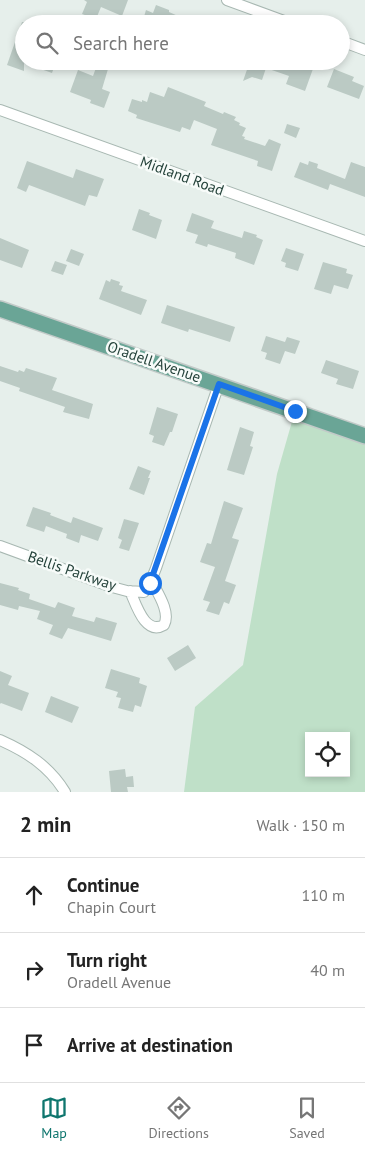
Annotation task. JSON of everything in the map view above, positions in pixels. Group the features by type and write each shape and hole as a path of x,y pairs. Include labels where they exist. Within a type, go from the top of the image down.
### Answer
{"main road":[{"name":"Oradell Avenue","path":"0,308 365,436"}],"street":[{"path":"227,0 268,15"},
{"path":"350,45 365,50"},
{"name":"Midland Road","path":"0,110 365,241"},
{"path":"130,591 144,620 156,628 164,625 166,618 164,606 151,580 219,384"},
{"name":"Bellis Parkway","path":"0,546 130,591 144,592 151,580"},
{"path":"0,740 31,755 59,782 65,792"}],"green space":[{"path":"295,411 365,436 365,792 184,792 195,707 243,665 277,474"}],"building":[{"path":"84,0 128,0 122,15 101,7 98,15 82,14 87,2"},
{"path":"156,5 176,15 144,15 146,10 153,13"},
{"path":"15,42 15,68 7,65"},
{"path":"78,70 93,76 95,70 108,70 102,89 110,92 104,108 90,103 91,100 70,92"},
{"path":"247,70 265,70 262,80 252,77 243,81"},
{"path":"272,70 313,70 305,91 286,84 289,76"},
{"path":"334,70 354,77 352,81 364,86 359,99 327,87"},
{"path":"168,87 206,102 204,106 236,117 234,120 246,128 242,136 245,137 244,139 265,146 269,139 281,144 272,171 257,166 258,161 211,145 217,129 194,120 190,130 182,127 180,132 136,118 137,115 128,111 132,99 147,102 150,92 164,97"},
{"path":"287,124 300,128 296,138 284,133"},
{"path":"27,161 73,178 76,169 104,179 97,197 89,195 85,206 29,185 26,192 17,188"},
{"path":"309,161 318,164 317,168 345,179 351,162 365,167 365,197 330,184 328,190 294,177 300,162 308,165"},
{"path":"139,209 162,220 156,239 132,230"},
{"path":"192,213 214,221 211,228 242,238 244,231 257,235 256,237 263,240 254,265 235,258 236,253 208,244 207,247 195,243 198,235 186,231"},
{"path":"0,238 29,250 22,268 0,260"},
{"path":"286,248 304,254 298,271 285,267 286,263 281,261"},
{"path":"71,249 84,254 79,266 66,261"},
{"path":"55,261 67,265 63,275 51,271"},
{"path":"323,262 347,269 346,273 353,275 348,289 334,285 331,294 314,289"},
{"path":"111,279 120,282 119,285 123,286 121,291 147,300 141,315 99,299 106,280 110,282"},
{"path":"167,305 235,327 230,342 189,329 188,332 161,323"},
{"path":"266,336 285,342 287,337 300,341 295,354 285,351 280,364 265,359 267,353 261,351"},
{"path":"326,360 359,371 353,389 336,384 338,379 321,373"},
{"path":"0,366 18,372 19,370 24,372 26,368 57,378 52,390 93,404 89,419 63,412 65,407 19,391 20,388 0,381"},
{"path":"157,407 178,414 172,432 170,432 164,446 152,442 154,436 149,434"},
{"path":"240,427 254,432 250,446 253,447 244,475 227,470"},
{"path":"138,466 151,471 144,495 129,489"},
{"path":"224,501 243,508 232,538 239,540 225,581 236,585 229,604 224,602 219,615 206,611 210,602 203,600 215,567 200,562 207,543 211,544"},
{"path":"33,507 71,523 73,517 103,528 98,541 81,535 79,543 66,538 67,534 46,526 44,532 26,526"},
{"path":"124,519 139,523 129,551 119,548 122,540 118,538"},
{"path":"0,583 19,588 18,590 30,594 29,599 55,608 58,602 75,608 72,616 94,622 96,617 117,623 111,641 68,628 62,639 49,634 53,625 37,619 40,611 19,606 18,610 0,605"},
{"path":"188,645 196,658 175,671 167,658"},
{"path":"111,669 140,678 139,683 147,686 141,707 135,705 133,712 118,708 121,698 116,697 118,692 105,688"},
{"path":"0,671 12,676 8,685 29,693 22,711 0,704"},
{"path":"51,696 79,707 72,723 45,712"},
{"path":"125,769 126,777 133,776 134,787 127,787 128,792 111,792 109,771"}],"route":[{"path":"150,583 219,384 295,411"}]}
